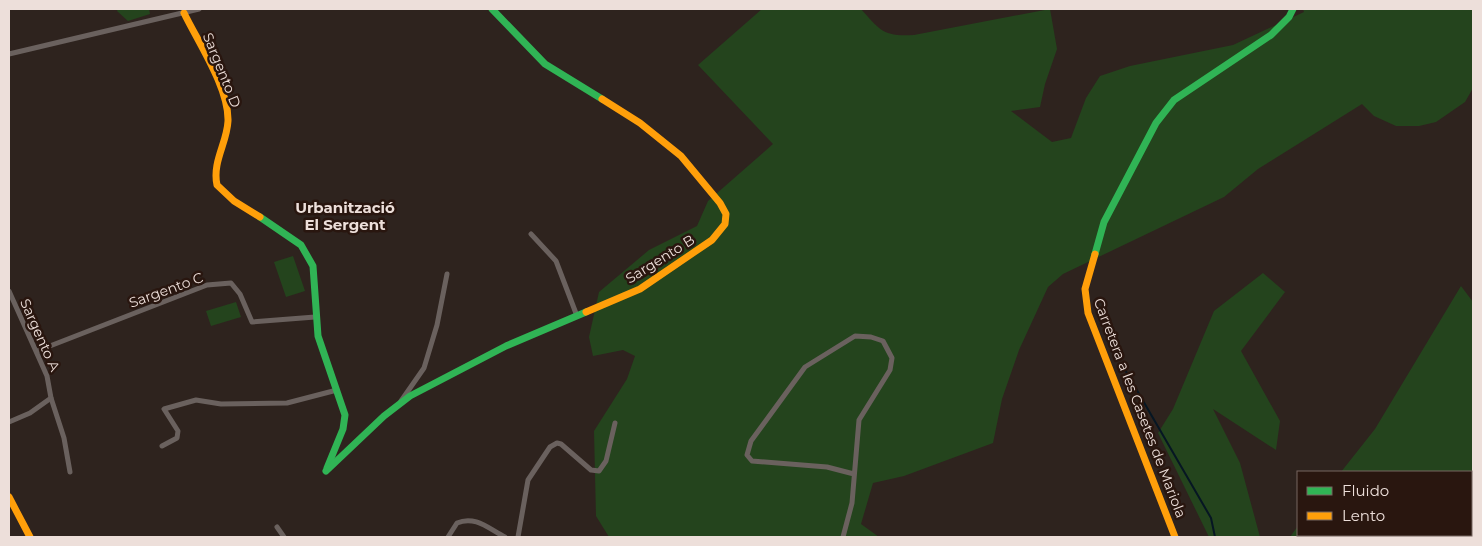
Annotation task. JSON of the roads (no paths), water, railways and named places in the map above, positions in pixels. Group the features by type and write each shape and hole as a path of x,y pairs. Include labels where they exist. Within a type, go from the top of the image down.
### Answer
{"street":[{"path":"9,54 199,9"},
{"name":"Sargento B","path":"326,471 398,406 417,392 498,351 640,289 704,247 722,230 726,214 720,203 670,146 640,123 545,64 492,9"},
{"name":"Carretera a les Casetes de Mariola","path":"1175,537 1088,313 1085,289 1104,222 1156,123 1174,100 1271,35 1290,16 1293,9"},
{"name":"Sargento D","path":"184,13 220,89 228,114 227,132 215,177 217,185 294,239 306,251 316,275 315,317 321,349 344,408 345,422 326,471"},
{"path":"532,234 556,260 577,316"},
{"path":"398,406 424,368 437,325 447,274"},
{"name":"Sargento C","path":"37,351 208,285 231,283 240,294 252,322 315,317"},
{"name":"Sargento A","path":"9,291 47,376 51,398 62,430 70,472"},
{"path":"843,537 852,504 859,420 890,370 892,358 883,342 871,337 855,336 805,367 751,442 747,455 752,461 827,467 854,474"},
{"path":"162,446 177,438 178,431 164,409 196,400 221,404 286,403 336,390"},
{"path":"9,422 30,413 51,398"},
{"path":"518,537 528,480 550,447 557,443 561,444 591,470 599,471 606,461 615,423"},
{"path":"9,497 30,537"},
{"path":"448,537 457,523 470,520 482,524 503,536"},
{"path":"277,527 284,537"}],"waterway":[{"path":"1124,368 1211,518 1215,537"}],"district":[{"name":"Urbanització El Sergent","path":"345,216"}]}
